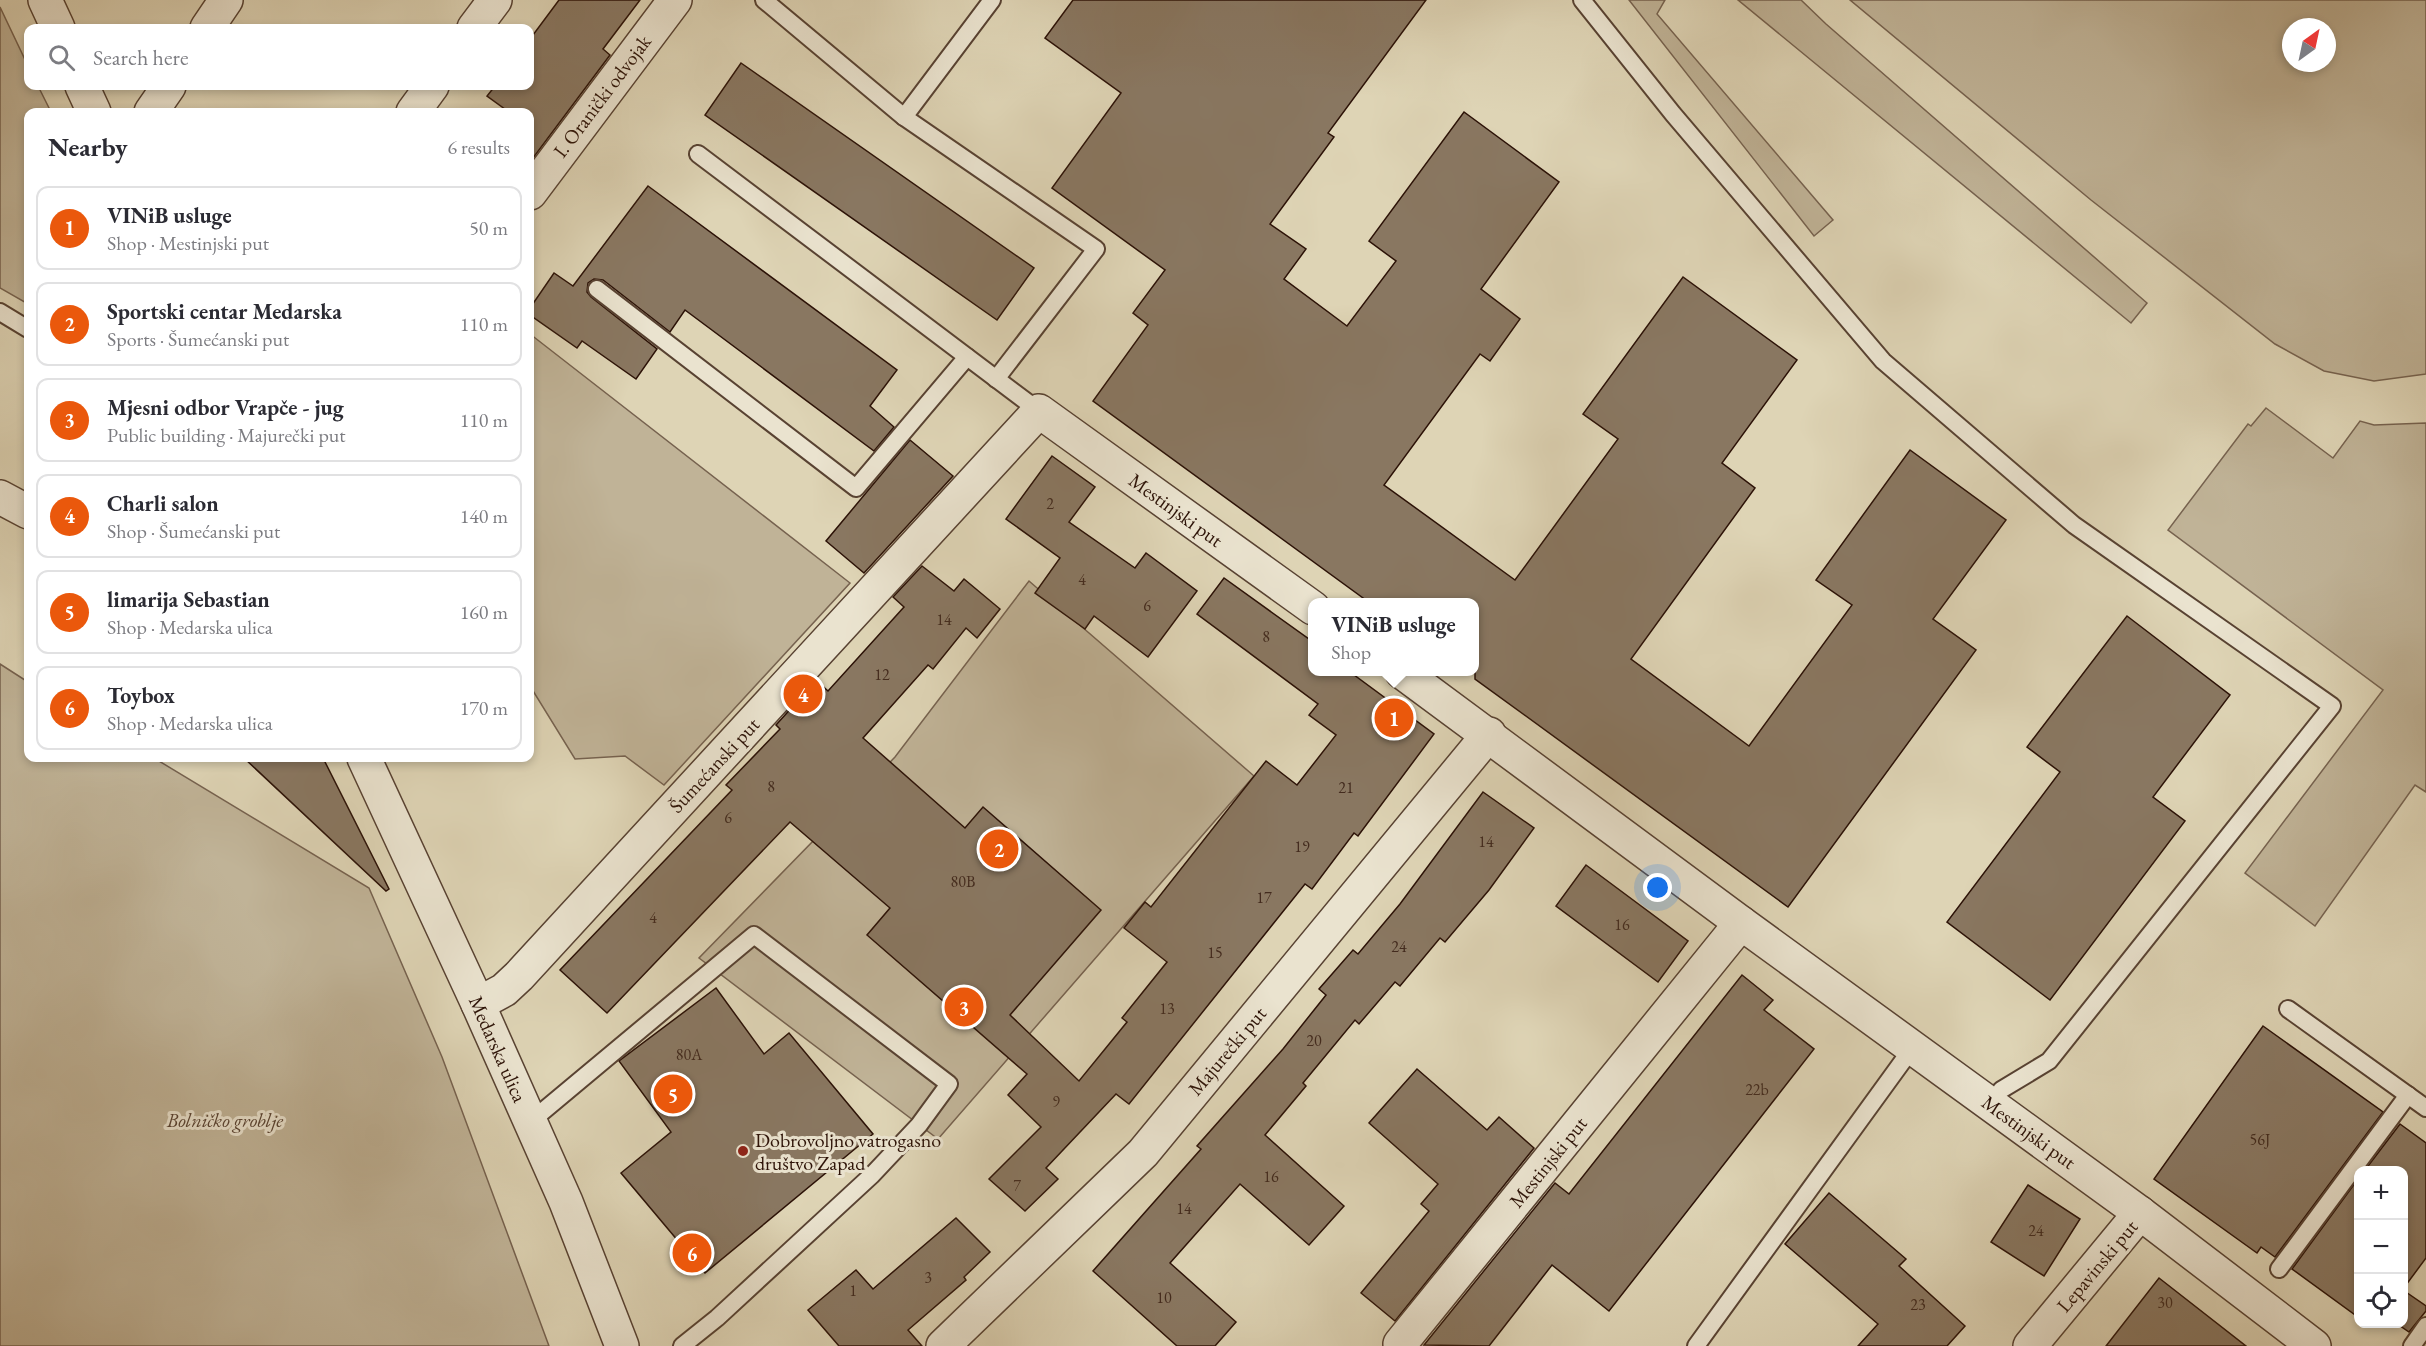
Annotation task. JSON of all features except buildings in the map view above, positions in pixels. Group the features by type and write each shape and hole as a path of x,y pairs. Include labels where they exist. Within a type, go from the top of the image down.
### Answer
{"street":[{"path":"45,0 56,24"},
{"path":"210,24 226,0"},
{"path":"477,24 495,0"},
{"name":"I. Oranički odvojak","path":"534,188 675,0"},
{"path":"84,90 92,108"},
{"path":"154,108 166,90"},
{"path":"416,108 429,90"},
{"name":"Mestinjski put","path":"1039,411 1308,604"},
{"name":"Šumećanski put","path":"478,1004 504,990 519,976 1039,411"},
{"path":"0,497 24,510"},
{"name":"Mestinjski put","path":"1408,676 2140,1214 2314,1346"},
{"name":"Majurečki put","path":"943,1346 1143,1153 1489,734"},
{"name":"Medarska ulica","path":"366,762 478,1004 566,1202 622,1346"},
{"name":"Mestinjski put","path":"1400,1344 1741,923"},
{"name":"Lepavinski put","path":"2030,1346 2140,1214"}],"lane":[{"path":"764,0 904,117 1096,249 996,379"},
{"path":"904,117 992,0"},
{"path":"1582,0 1681,123 1883,361 2074,525 2332,706 2049,1061 2001,1090"},
{"path":"698,154 1039,411"},
{"path":"597,289 856,488 967,357"},
{"path":"0,312 24,326"},
{"path":"530,1122 754,935 949,1084 919,1125 872,1175 726,1310 682,1346"},
{"path":"2288,1009 2426,1108"},
{"path":"1696,1346 1913,1047"},
{"path":"2279,1269 2408,1095"},
{"path":"2412,1346 2426,1326"}],"green space":[{"path":"1629,0 1665,0 1657,14 1833,220 1814,236"},
{"path":"1738,0 1801,0 2147,303 2131,323"},
{"path":"1850,0 2426,0 2426,374 2374,381 2324,371 2275,344 2091,200"},
{"path":"0,7 24,58 24,90 40,90 49,108 24,108 24,302 0,288"},
{"path":"534,337 850,583 664,785 625,756 575,759 534,692"},
{"path":"2266,408 2333,458 2360,421 2374,425 2426,423 2426,792 2415,785 2315,926 2245,873 2383,690 2168,530 2248,424 2251,426"},
{"path":"1029,581 1254,776 938,1139 699,958 895,757"},
{"name":"Bolničko groblje","path":"0,664 24,679 24,762 161,762 369,888 442,1057 549,1346 0,1346"}],"place":[{"name":"Charli salon","path":"803,694"},
{"name":"VINiB usluge","path":"1394,718"},
{"name":"Sportski centar Medarska","path":"999,849"},
{"name":"Mjesni odbor Vrapče - jug","path":"964,1007"},
{"name":"limarija Sebastian","path":"673,1094"},
{"name":"Dobrovoljno vatrogasno društvo Zapad","path":"743,1151"},
{"name":"Toybox","path":"692,1253"}]}
